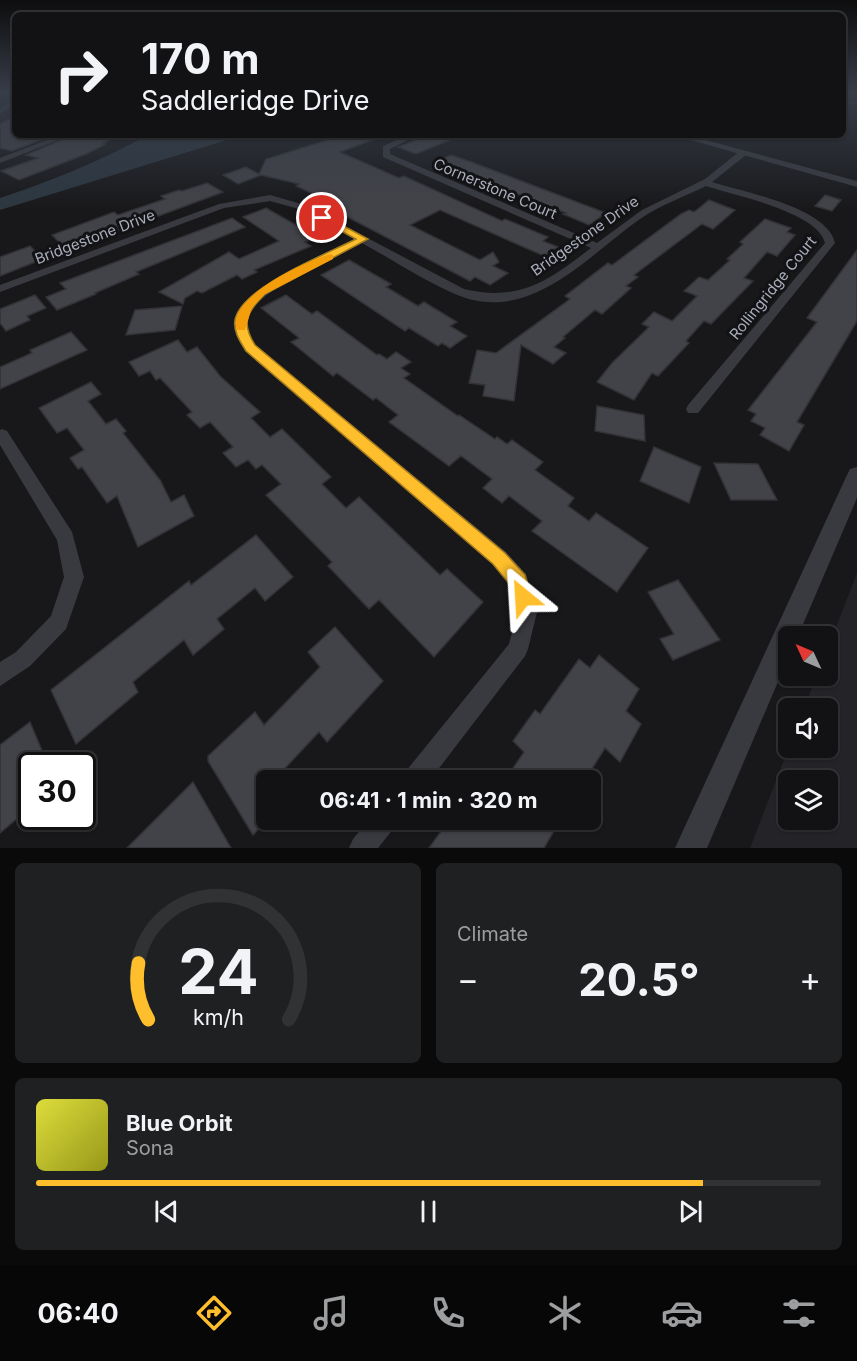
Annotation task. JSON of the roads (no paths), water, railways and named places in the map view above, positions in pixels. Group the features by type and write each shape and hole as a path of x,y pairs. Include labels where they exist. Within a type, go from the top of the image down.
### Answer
{"street":[{"path":"0,161 59,138"},
{"name":"Cornerstone Court","path":"408,138 386,148 386,154 597,247"},
{"path":"688,138 857,184"},
{"name":"Bridgestone Drive","path":"0,289 222,206 270,198 288,201 460,292 483,297 513,297 534,290 555,278 638,216 705,183 743,153"},
{"name":"Rollingridge Court","path":"693,409 830,243 827,232 815,222 705,183"},
{"path":"363,239 262,291 247,305 241,319 241,334 250,348 499,558 519,581 527,612 518,649 423,770"},
{"path":"0,675 22,659 59,622 74,577 66,538 2,435"},
{"path":"691,848 855,483"},
{"path":"362,848 376,830"}]}
